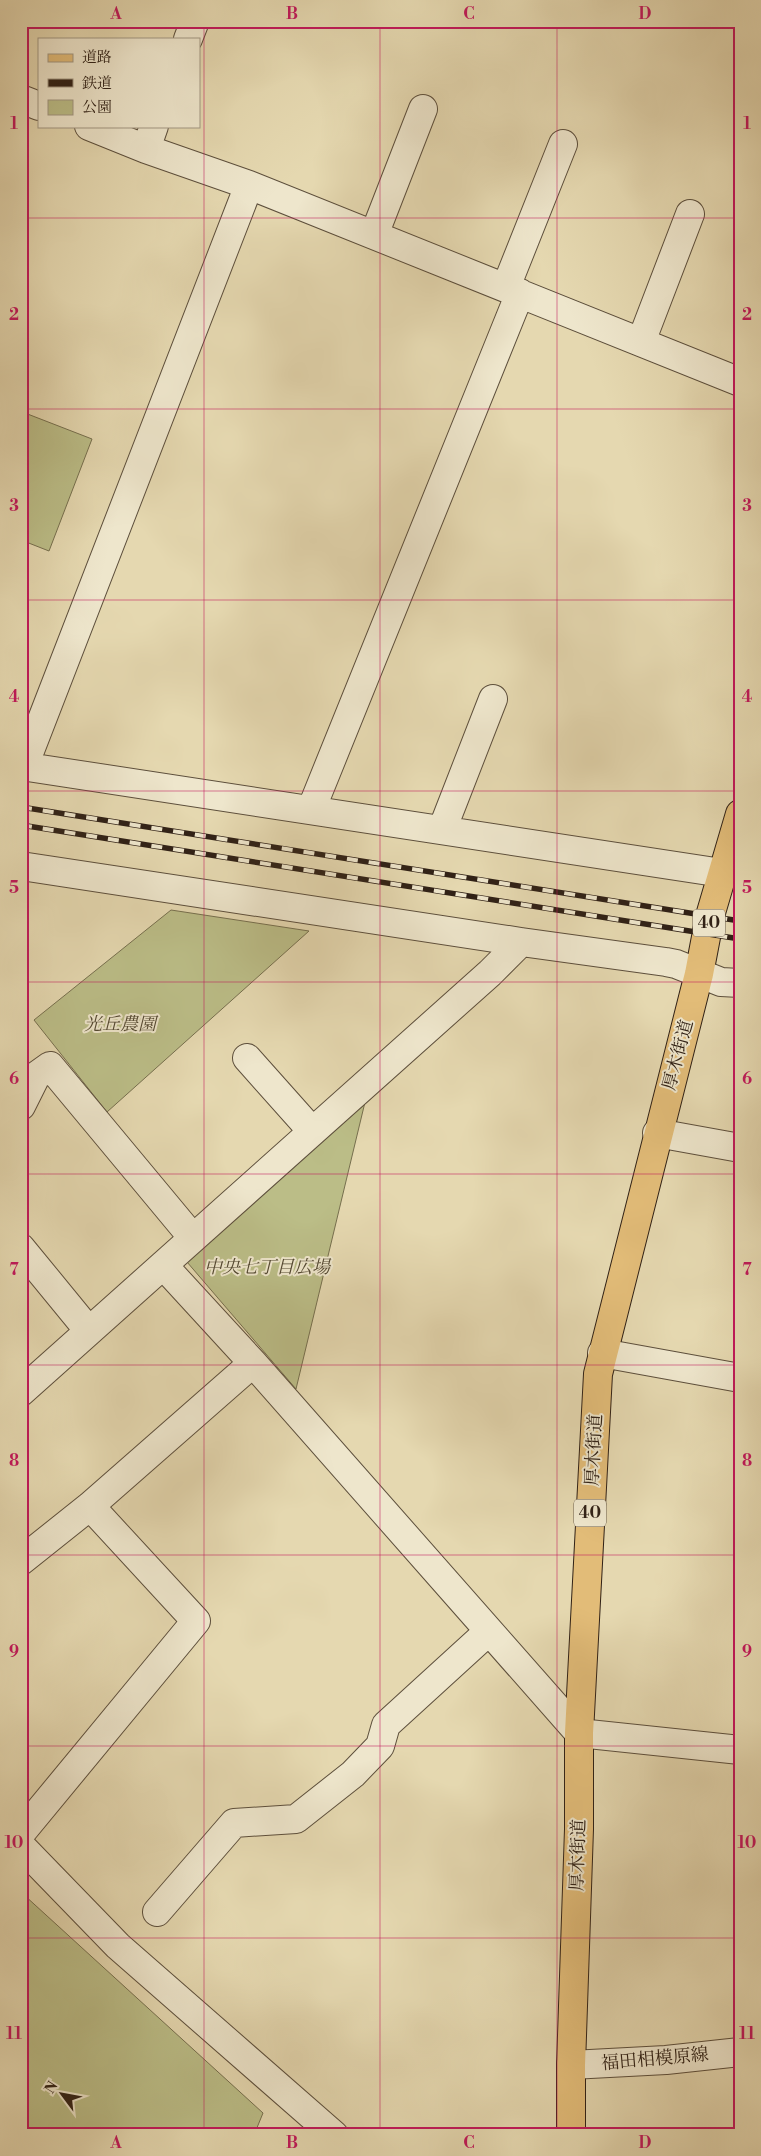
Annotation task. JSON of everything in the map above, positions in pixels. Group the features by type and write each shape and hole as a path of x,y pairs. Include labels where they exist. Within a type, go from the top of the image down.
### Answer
{"main road":[{"name":"厚木街道","path":"571,2135 571,2065 580,1830 579,1733 598,1374 699,974 710,916 740,814"}],"street":[{"path":"188,38 195,21"},
{"path":"21,99 38,106"},
{"path":"374,235 423,109"},
{"path":"99,128 150,138 249,185 740,382"},
{"path":"311,810 513,290 563,144"},
{"path":"249,185 23,766 722,873"},
{"path":"641,342 690,214"},
{"path":"442,830 493,699"},
{"path":"21,866 676,964 721,982 740,983"},
{"path":"21,1392 490,973 521,942"},
{"path":"248,1058 312,1132"},
{"path":"21,1106 36,1076 50,1066 193,1238"},
{"path":"658,1133 740,1148"},
{"path":"21,1248 89,1331"},
{"path":"163,1265 253,1363 579,1733 740,1750"},
{"path":"602,1353 740,1378"},
{"path":"21,1561 90,1506 253,1363"},
{"path":"90,1506 196,1621 23,1852 118,1946 334,2135"},
{"path":"157,1912 234,1823 296,1819 353,1774 380,1746 386,1725 489,1631"},
{"name":"福田相模原線","path":"571,2065 666,2060 740,2052"}],"green space":[{"path":"25,413 92,439 49,551 21,540 21,422"},
{"name":"光丘農園","path":"171,910 309,931 107,1112 34,1020"},
{"name":"中央七丁目広場","path":"366,1098 296,1389 187,1262"},
{"path":"23,1894 263,2113 254,2135 21,2135"}],"railway":[{"path":"21,807 740,921"},
{"path":"21,825 740,939"}]}
